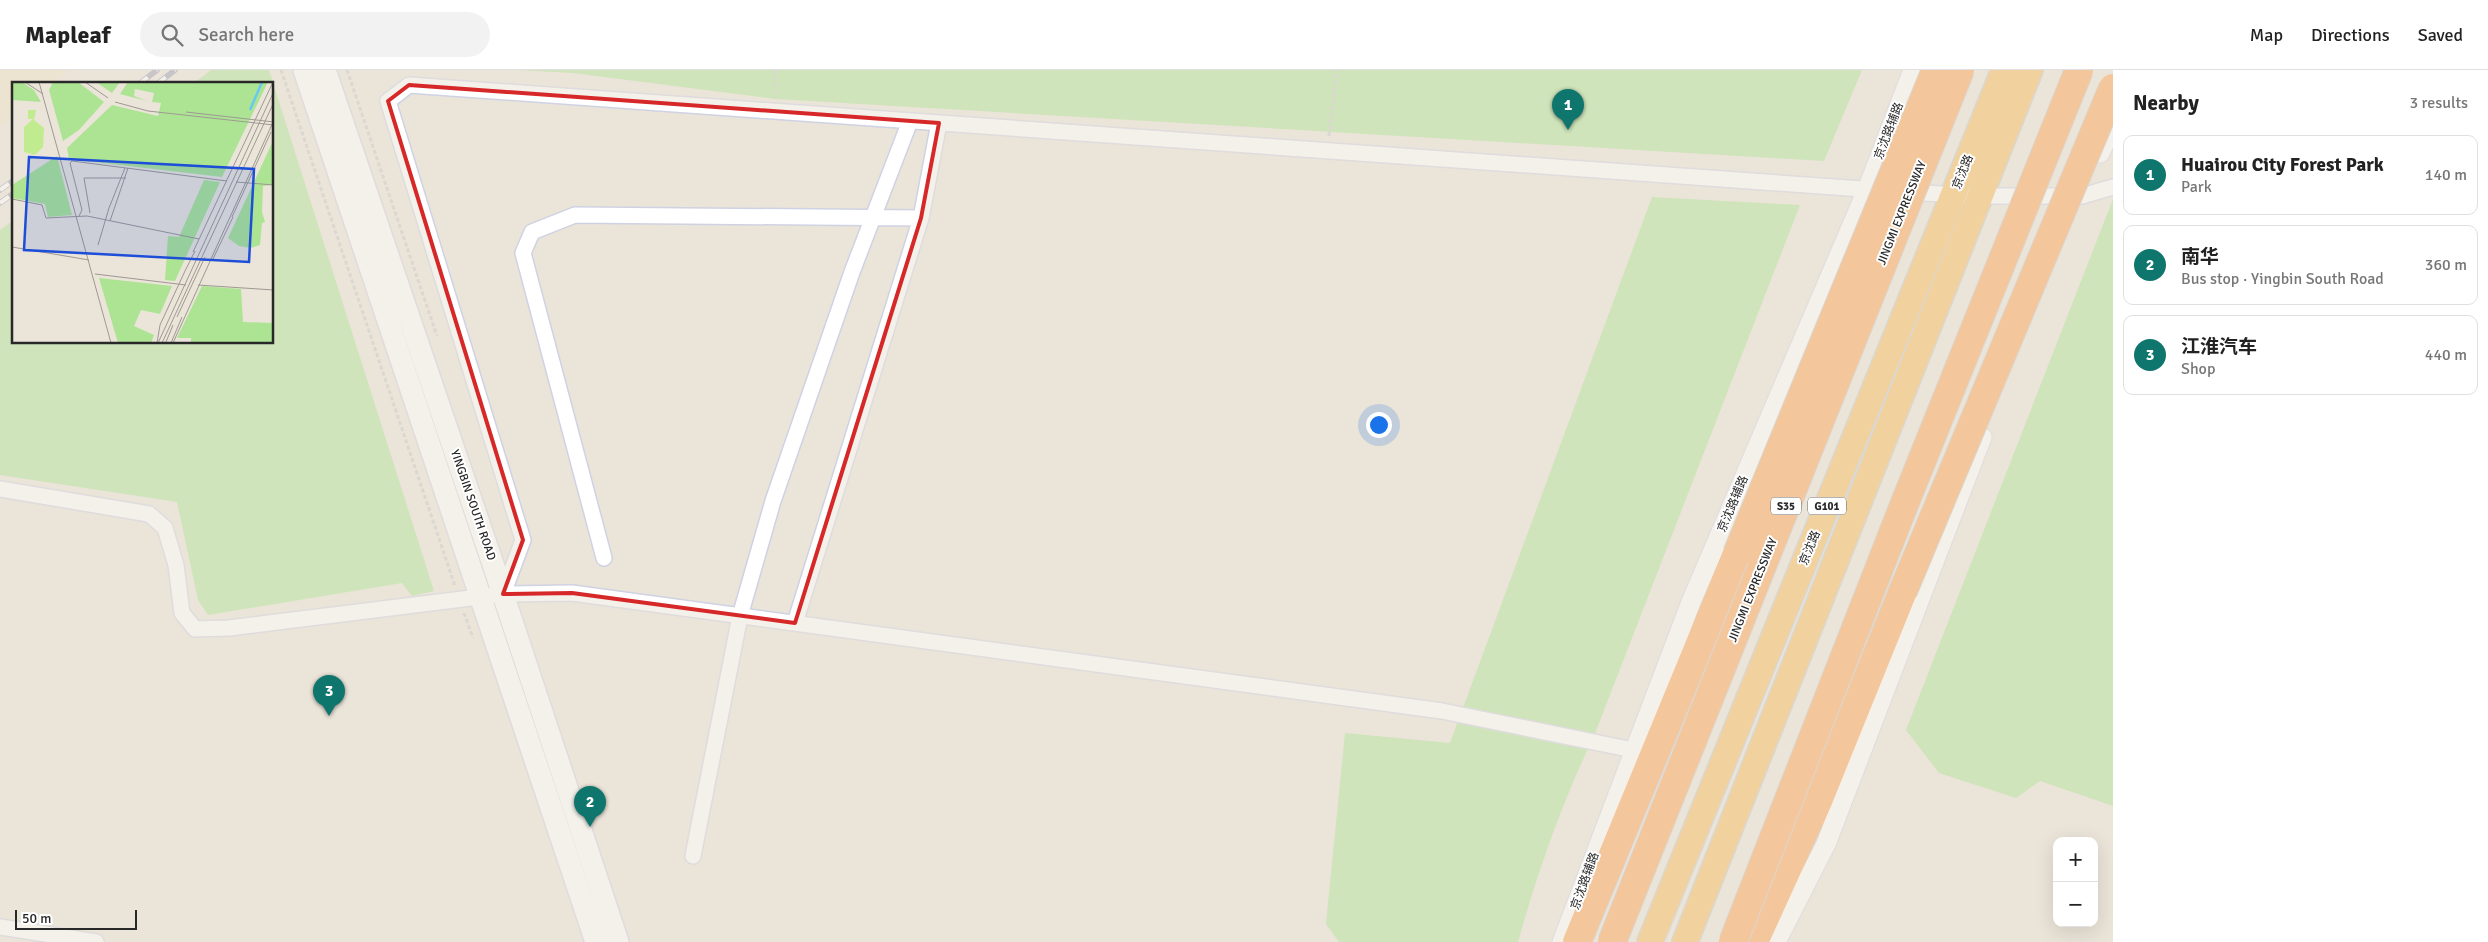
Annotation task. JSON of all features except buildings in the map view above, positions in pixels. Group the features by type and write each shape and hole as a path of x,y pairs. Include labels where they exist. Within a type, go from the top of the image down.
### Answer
{"highway":[{"path":"1574,941 1738,554 1936,70"},
{"name":"JINGMI EXPRESSWAY","path":"1612,942 1960,70"},
{"name":"京沈路","path":"1650,942 2004,70"},
{"name":"京沈路","path":"1685,942 1978,196 2030,70"},
{"path":"1733,942 1904,505 2079,70"},
{"path":"1754,942 1818,801 1903,591 2113,88"}],"main road":[{"name":"YINGBIN SOUTH ROAD","path":"304,70 596,942"},
{"name":"YINGBIN SOUTH ROAD","path":"325,70 503,594 618,942"}],"street":[{"name":"京沈路辅路","path":"1574,941 1633,750 1691,602 1867,190 1913,70"},
{"path":"503,594 523,540 388,101 409,85 1867,190 1978,196 2082,196 2113,186"},
{"path":"693,856 740,616 773,501 874,216 910,121"},
{"path":"796,623 921,218 939,123"},
{"path":"1776,942 1826,844 2012,357 2113,124"},
{"path":"604,558 523,253 532,232 575,215 874,216 921,218"},
{"path":"0,489 149,514 165,528 176,565 182,613 195,629 229,628 503,594 572,592 1442,711 1633,750"},
{"path":"0,927 96,942"}],"path":[{"path":"775,70 777,111"},
{"path":"1325,151 1330,132 1337,70"}],"highlighted area":[{"path":"409,85 939,123 921,218 795,623 572,593 503,594 523,540 388,101"}],"shaded area":[{"path":"0,70 70,70 55,82 12,82 12,118 0,127"}],"green space":[{"path":"211,70 269,70 273,82 196,82"},
{"path":"518,70 1862,70 1824,161 775,99 573,73"},
{"path":"274,86 434,591 412,596 402,583 208,615 198,600 177,502 0,475 0,230 12,221 12,344 274,344"},
{"path":"1652,197 1800,205 1594,736 1561,811 1542,863 1518,942 1339,942 1326,924 1345,733 1450,743"},
{"path":"2113,199 2113,806 2040,781 2016,798 1939,773 1906,730"}],"railway":[{"path":"142,82 157,70"},
{"path":"160,82 175,70"},
{"path":"0,190 12,181"},
{"path":"0,203 12,194"}],"place":[{"name":"Huairou City Forest Park","path":"1568,130"},
{"name":"江淮汽车","path":"329,716"},
{"name":"南华","path":"590,827"}]}
